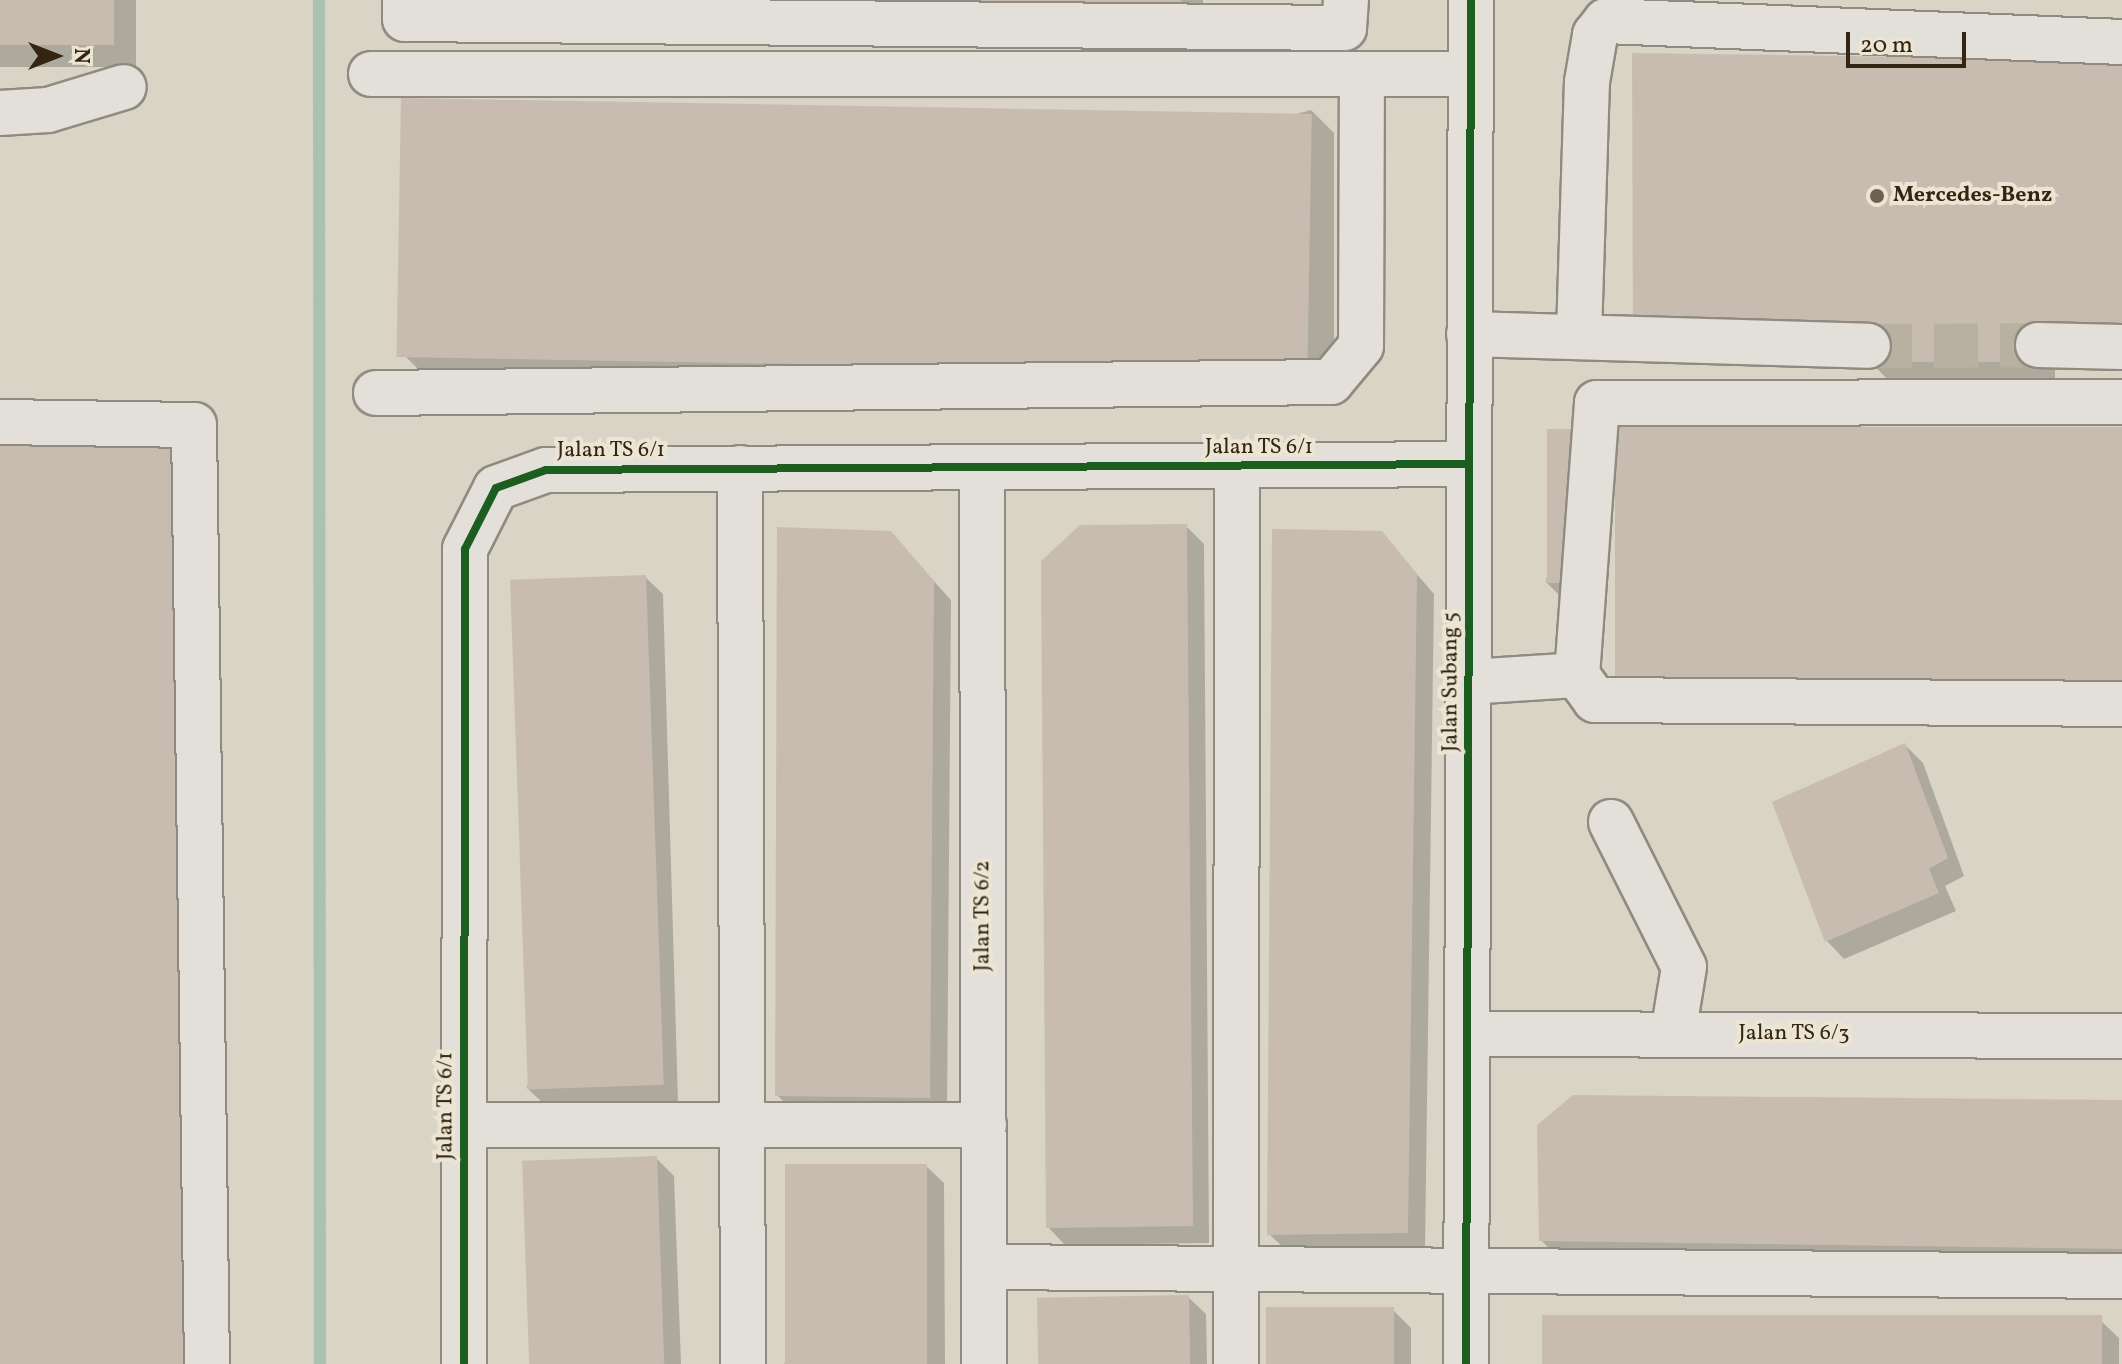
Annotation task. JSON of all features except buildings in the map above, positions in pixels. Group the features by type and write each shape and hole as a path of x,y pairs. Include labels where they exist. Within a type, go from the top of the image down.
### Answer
{"street":[{"path":"405,0 405,19 1344,28 1346,0"},
{"name":"Jalan Subang 5","path":"1466,1364 1471,0"},
{"path":"1579,335 1587,82 1595,35 1606,21 2122,42"},
{"path":"371,74 1470,74"},
{"path":"376,393 1331,382 1361,346 1362,74"},
{"path":"0,113 48,110 124,87"},
{"path":"1469,334 1868,346"},
{"path":"2038,345 2122,347"},
{"path":"2122,402 1597,403 1577,675 1595,700 2122,704"},
{"path":"0,422 194,425 207,1364"},
{"name":"Jalan TS 6/1","path":"464,1364 465,549 496,488 546,470 1469,464"},
{"path":"1236,1364 1237,466"},
{"name":"Jalan TS 6/2","path":"982,467 984,1364"},
{"path":"740,468 743,1364"},
{"path":"1469,682 1577,675"},
{"path":"1611,822 1684,967 1673,1034"},
{"name":"Jalan TS 6/3","path":"1467,1034 2122,1036"},
{"path":"464,1125 984,1125"},
{"path":"984,1267 2122,1276"}],"waterway":[{"path":"319,0 320,1364"}],"tunnel":[{"path":"1868,346 2038,345"}],"cycle path":[{"path":"1466,1364 1471,0"},
{"path":"464,1364 465,549 496,488 546,470 1469,464"}],"place":[{"name":"Mercedes-Benz","path":"1877,196"}]}
